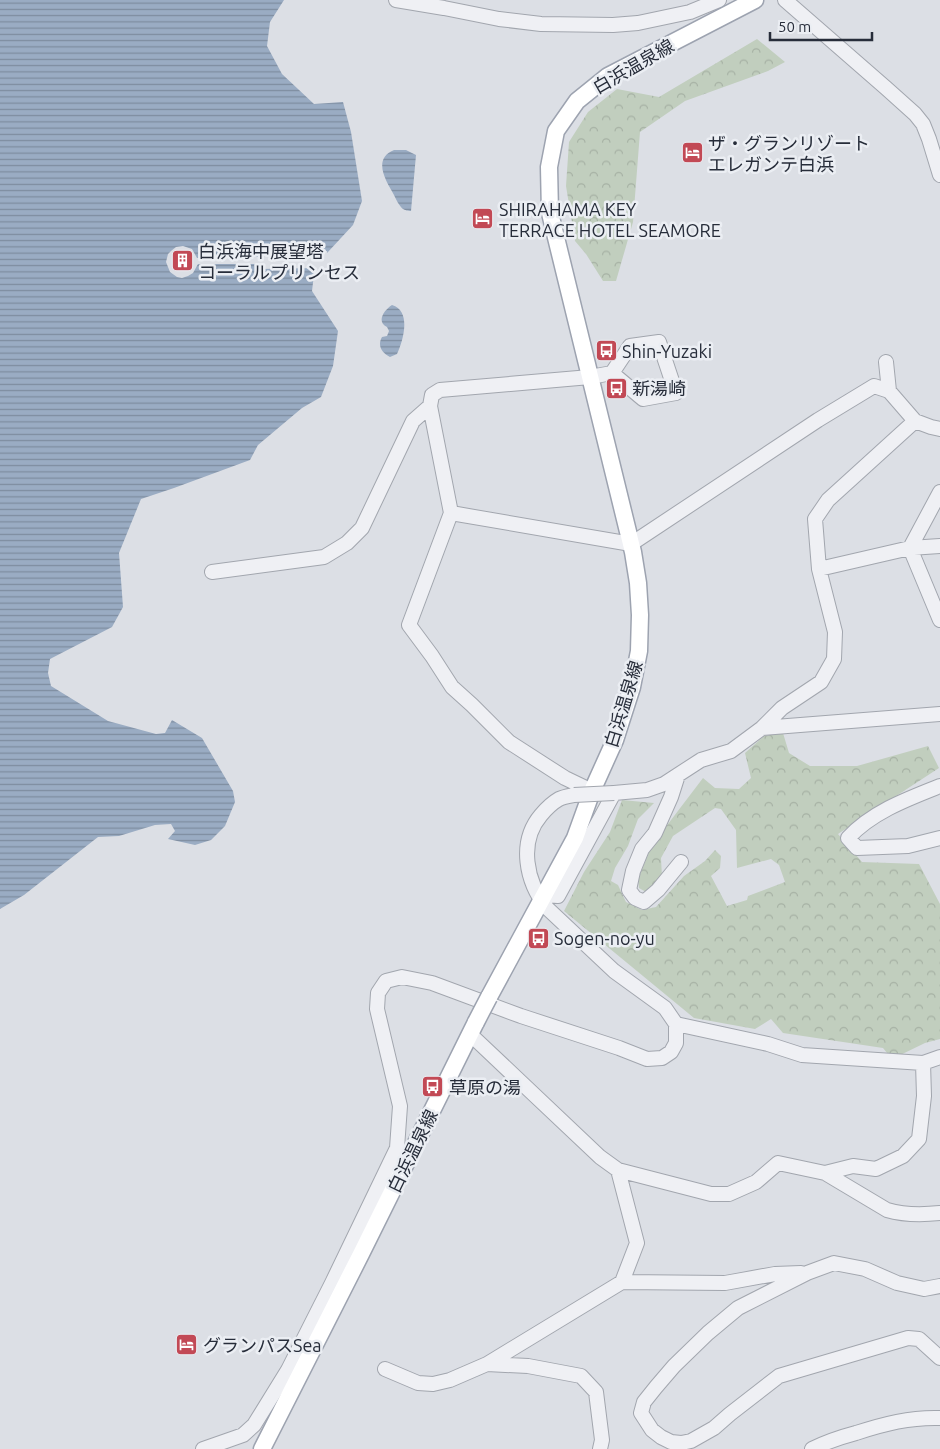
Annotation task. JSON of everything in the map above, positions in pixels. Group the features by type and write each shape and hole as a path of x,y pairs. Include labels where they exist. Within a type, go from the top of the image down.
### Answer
{"main road":[{"name":"白浜温泉線","path":"262,1449 473,1028 575,838 592,791 615,740 632,687 639,651 639,591 630,544 550,213 549,167 556,131 577,101 608,76 755,0"}],"street":[{"path":"396,0 499,19 541,24 614,26 690,12 719,0"},
{"path":"785,0 915,114 923,124 940,175"},
{"path":"592,791 565,778 509,742 452,687 409,625 452,513 430,406 432,395 440,390 590,377 612,373 630,346 658,342 676,393 643,399 612,373"},
{"path":"886,362 889,390"},
{"path":"452,513 630,544 818,420 874,386 889,390 915,420 940,429"},
{"path":"212,572 324,557 347,543 362,528 413,421 430,406"},
{"path":"203,1449 243,1435 254,1425 288,1370 397,1148 400,1106 377,1009 378,992 386,981 402,977 432,983 647,1059 662,1058 671,1052 676,1044 676,1024 665,1008 614,970 548,908 529,870 527,845 530,832 536,820 558,800 574,795 647,790 664,784 702,760 731,751 762,728 782,708 821,682 834,659 836,632 819,569 814,520 828,500 915,420"},
{"path":"910,548 940,492"},
{"path":"819,569 910,548 940,546"},
{"path":"910,548 940,620"},
{"path":"762,728 940,714"},
{"path":"678,775 671,797 654,833 642,849 633,871 629,890 635,898 644,902 658,890 681,862"},
{"path":"940,786 892,806 858,827 848,838 857,848 908,846 940,838"},
{"path":"542,897 558,896 614,793"},
{"path":"676,1024 768,1044 802,1055 923,1063 940,1057"},
{"path":"473,1028 600,1157 618,1170 711,1194 729,1194 756,1182 778,1163 825,1174 886,1210 897,1213 924,1215 940,1213"},
{"path":"825,1174 853,1166 876,1169 903,1156 918,1139 924,1096 923,1063"},
{"path":"618,1170 637,1243 622,1282"},
{"path":"940,1286 924,1289 897,1283 865,1269 834,1263 807,1273 738,1308 708,1333 674,1366 644,1402 641,1413 652,1430 670,1442 692,1441 714,1428 779,1376 908,1338 919,1338 940,1358"},
{"path":"384,1369 418,1383 433,1384 450,1380 487,1364 622,1282 725,1282 775,1274 807,1273"},
{"path":"487,1364 528,1366 581,1376 596,1392 602,1440 600,1449"},
{"path":"812,1449 844,1436 886,1424 907,1419 940,1418"}],"green space":[{"path":"757,39 785,62 768,71 685,101 640,132 633,222 616,281 603,281 586,254 575,241 566,186 569,142 588,112 617,89 659,97"},
{"path":"783,733 789,753 810,766 857,766 928,746 939,768 838,834 862,862 919,864 940,904 940,1039 925,1043 892,1059 883,1048 783,1033 771,1019 755,1029 694,1018 564,911 584,872 610,832 622,800 654,803 638,819 628,846 615,868 611,881 618,885 626,902 642,910 656,907 684,876 705,861 715,850 721,856 720,868 711,876 727,906 747,900 748,896 785,882 779,865 771,859 737,868 736,830 721,809 715,808 673,836 661,858 662,877 646,892 639,888 638,879 652,845 703,778 715,788 739,789 751,778 745,753 764,736"}],"water":[{"path":"0,0 284,0 270,22 267,46 282,74 314,104 343,102 351,132 362,201 353,225 315,266 312,291 338,331 333,366 321,397 302,408 258,445 250,460 141,499 119,553 123,607 112,627 50,659 48,673 51,686 108,721 156,734 165,733 172,720 202,738 233,791 235,802 225,826 211,840 195,845 168,839 175,831 171,824 155,825 119,836 98,837 24,895 0,909"},
{"path":"394,150 406,150 416,155 411,211 404,209 399,204 383,171 384,159 387,154"},
{"path":"392,305 402,313 404,327 402,342 397,354 390,357 383,351 380,343 382,337 387,336 389,331 382,322 382,316"}],"pier":[{"path":"183,246 192,249 197,258 258,257 258,252 327,251 328,256 317,268 259,269 258,264 198,264 193,273 182,278 170,272 166,262 171,251 176,247"}],"place":[{"name":"ザ・グランリゾート エレガンテ白浜","path":"692,153"},
{"name":"SHIRAHAMA KEY TERRACE HOTEL SEAMORE","path":"483,219"},
{"name":"白浜海中展望塔 コーラルプリンセス","path":"182,261"},
{"name":"Shin-Yuzaki","path":"606,351"},
{"name":"新湯崎","path":"616,388"},
{"name":"Sogen-no-yu","path":"538,938"},
{"name":"草原の湯","path":"433,1087"},
{"name":"グランパスSea","path":"187,1345"}]}
